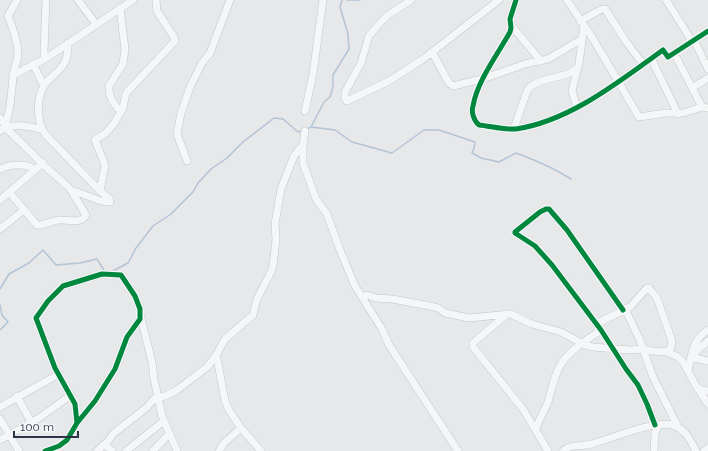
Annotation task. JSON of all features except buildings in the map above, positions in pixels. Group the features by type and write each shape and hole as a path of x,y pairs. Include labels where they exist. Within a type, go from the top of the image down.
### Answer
{"street":[{"path":"4,128 12,93 13,75 18,56 15,33 8,16 17,0"},
{"path":"45,59 46,0"},
{"path":"78,0 96,24"},
{"path":"13,75 45,59 133,0"},
{"path":"100,191 101,180 105,167 95,140 109,129 121,112 126,93 175,41 174,37 157,11 156,0"},
{"path":"187,161 177,134 182,113 190,87 202,63 210,53 230,0"},
{"path":"305,111 313,74 323,0"},
{"path":"411,0 383,20 369,36 361,64 345,92 347,101 396,77 432,52 499,0"},
{"path":"516,0 510,19 510,32 482,79 473,106 475,121 479,125 514,129 547,120 577,107 618,82 663,50 667,57 708,31"},
{"path":"567,0 592,37 639,117 666,113 678,114 705,108 692,88 674,53"},
{"path":"670,1 708,69"},
{"path":"120,8 125,49 124,64 109,86 109,95 113,104 121,112"},
{"path":"582,23 602,9 605,9 627,43 644,64"},
{"path":"577,107 572,91 582,39 582,23"},
{"path":"511,25 541,62"},
{"path":"432,52 449,83 453,86 482,79 525,64 541,62 582,39"},
{"path":"68,43 68,55 65,62 44,86 38,102 43,130 110,200 110,202 101,201 71,190"},
{"path":"651,58 678,114"},
{"path":"33,64 44,86"},
{"path":"514,129 526,92 531,86 541,81 568,74 577,68"},
{"path":"692,88 708,78"},
{"path":"0,118 4,128 71,190 86,215 83,219 71,221 59,220 38,226 9,192"},
{"path":"4,128 18,125 43,130"},
{"path":"305,131 303,163 316,199 327,214 352,279 382,329 389,345 458,451"},
{"path":"97,451 114,433 146,408 155,398 159,398 177,390 206,367 216,356 225,339 253,315 258,299 271,272 275,252 277,206 281,189 294,156 303,145"},
{"path":"0,200 43,163"},
{"path":"0,169 10,166 29,166 34,170"},
{"path":"654,451 657,425 638,385 599,327 536,246 515,233 543,210 548,209 567,230 624,310 639,336 653,377 678,427"},
{"path":"0,230 24,210"},
{"path":"77,423 75,404 55,368 36,318 48,301 63,286 102,274 121,275 135,296 140,309 164,421 177,451"},
{"path":"536,430 538,421 546,407 561,365 567,356 599,327 633,304 647,288 655,294 672,341 667,352"},
{"path":"362,297 367,295 376,298 392,299 430,306 438,308 445,313 469,318 507,314 517,316 537,326 561,332 593,347 643,349 667,352 681,359 708,404"},
{"path":"507,314 472,345 477,354 482,357 519,403 548,451"},
{"path":"45,451 64,443 77,423 95,401 118,365 123,346 129,333 141,318"},
{"path":"688,372 695,341 700,335 708,330"},
{"path":"691,356 708,341"},
{"path":"216,356 227,405 241,428 260,451"},
{"path":"691,356 708,361"},
{"path":"0,407 17,396 59,374"},
{"path":"698,389 708,391"},
{"path":"0,440 45,414 71,395"},
{"path":"17,396 32,422"},
{"path":"0,420 19,451"},
{"path":"126,451 164,421"},
{"path":"563,451 570,446 590,444 657,425 670,424 683,429 696,451"},
{"path":"219,451 223,444 241,428"},
{"path":"153,451 169,434"},
{"path":"105,444 112,451"},
{"path":"704,451 708,448"}],"waterway":[{"path":"311,127 324,102 330,97 333,87 333,75 349,49 348,34 340,7 342,0"},
{"path":"347,0 360,0"},
{"path":"111,272 128,263 136,248 153,226 171,214 193,192 198,183 211,169 227,158 243,142 274,118 283,119 298,132 302,131"},
{"path":"307,129 311,127 335,130 352,142 392,153 424,130 439,130 475,142 472,153 481,158 499,162 516,153 544,164 571,179"},
{"path":"0,289 9,274 29,263 43,250 56,265 80,263 97,259 105,272"},
{"path":"0,305 2,315 8,322 0,330"}],"cycle path":[{"path":"516,0 510,19 510,32 483,77 475,97 472,108 474,119 479,125 516,129 536,125 556,118 575,109 612,87 663,50 668,57 708,31"},
{"path":"623,310 567,230 549,209 540,212 515,232 535,246 552,265 601,330 638,385 655,425"},
{"path":"45,451 59,446 67,440 77,423 95,401 115,369 127,337 140,319 140,309 135,296 121,275 102,274 63,286 48,301 36,318 55,368 75,404 77,423"}]}
